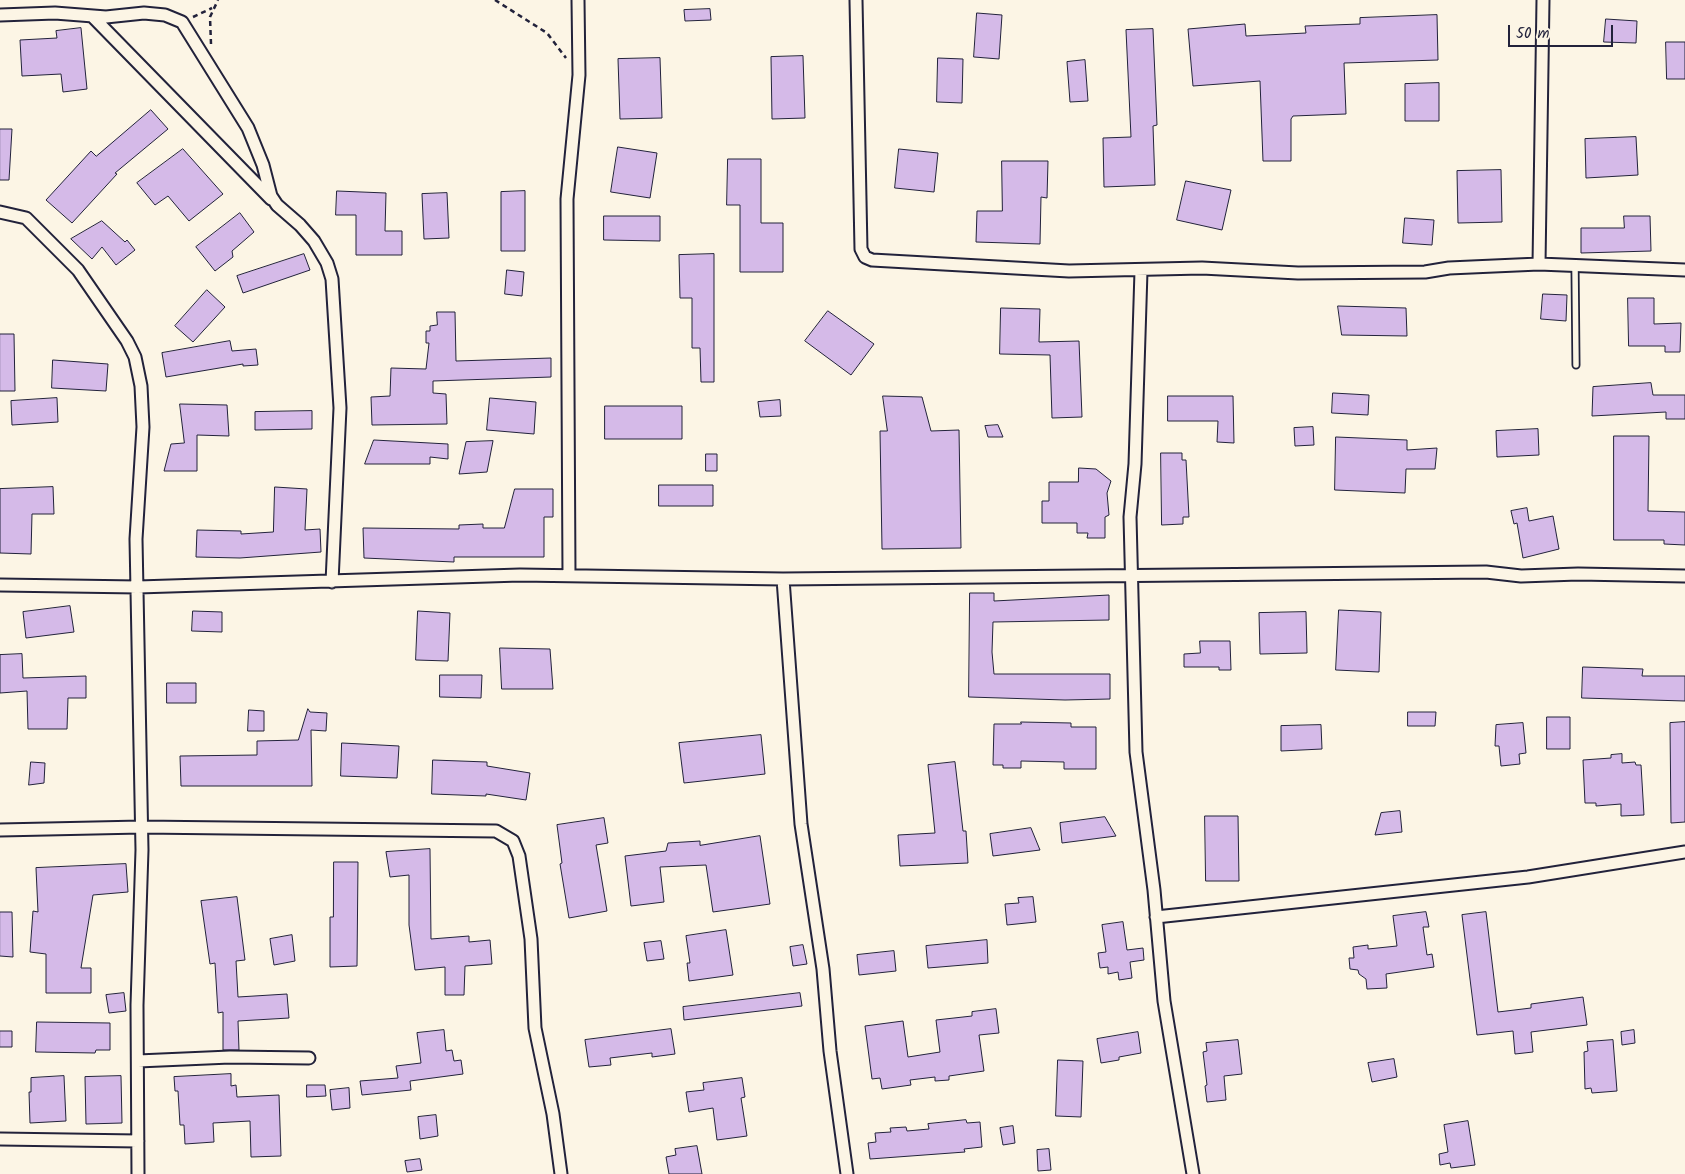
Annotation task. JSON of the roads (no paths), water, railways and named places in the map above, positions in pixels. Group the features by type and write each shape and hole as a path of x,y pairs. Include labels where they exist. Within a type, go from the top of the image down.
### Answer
{"street":[{"path":"569,575 567,199 579,74 578,0"},
{"path":"856,0 861,249 865,257 872,260 1068,271 1141,271 1202,268 1298,273 1425,272 1449,268 1539,264 1685,270"},
{"path":"1539,264 1543,0"},
{"path":"0,14 55,13 106,17 144,13 165,15 182,22 208,67 248,128 263,165 271,196 276,205"},
{"path":"92,16 204,128 276,205 300,225 314,241 327,262 332,279 340,408 332,582"},
{"path":"0,212 26,218 78,270 127,341 134,357 141,386 143,427 136,539 141,827 137,1005 138,1174"},
{"path":"1141,271 1136,464 1130,517 1130,576 1136,752 1164,1001 1193,1174"},
{"path":"0,585 138,587 569,575 783,579 1486,572 1521,576 1578,574 1685,576"},
{"path":"783,579 801,824 823,969 830,1051 847,1174"},
{"path":"0,830 141,827 496,831 513,841 519,856 531,939 535,1028 553,1114 561,1174"},
{"path":"1156,918 1528,877 1685,852"},
{"path":"138,1061 230,1057 309,1058"},
{"path":"0,1139 138,1141"}],"lane":[{"path":"1575,266 1576,365"}]}
